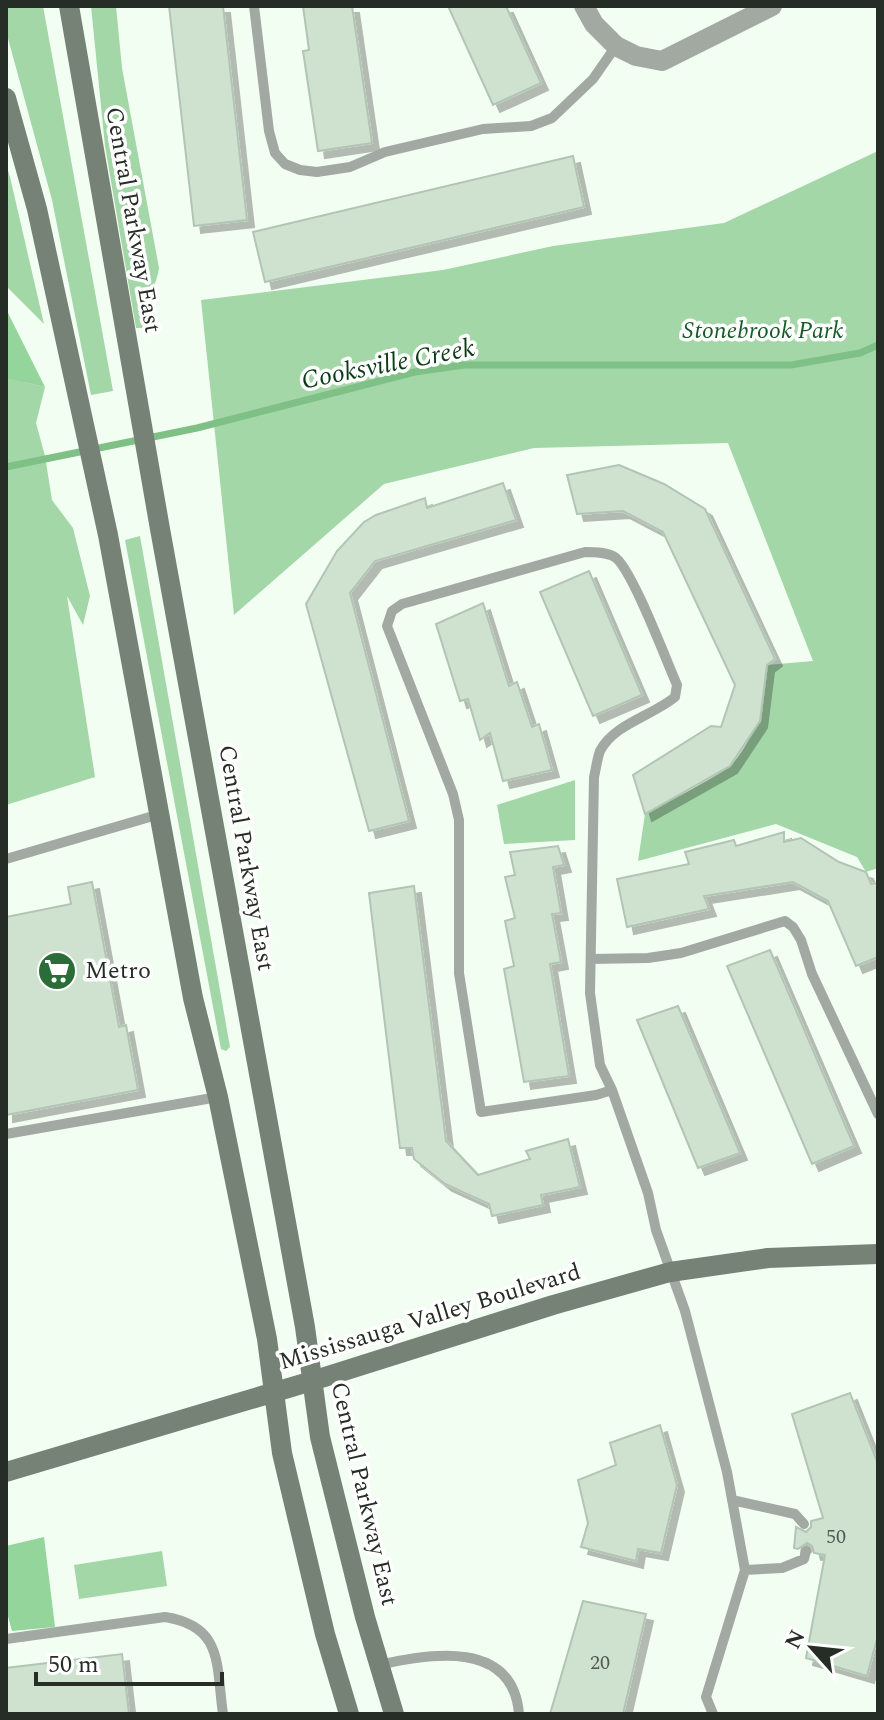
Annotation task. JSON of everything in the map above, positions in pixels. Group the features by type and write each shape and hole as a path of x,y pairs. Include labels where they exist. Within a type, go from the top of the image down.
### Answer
{"street":[{"path":"584,6 594,24 616,46 636,56 662,61 772,6"},
{"name":"Central Parkway East","path":"71,12 160,529 305,1327 320,1437 365,1617 394,1714"},
{"path":"6,98 37,209 108,535 193,998 218,1097 267,1339 282,1453 325,1634 349,1714"},
{"name":"Mississauga Valley Boulevard","path":"6,1472 670,1272 768,1258 878,1254"}],"lane":[{"path":"254,6 269,131 275,153 285,164 317,172 350,167 385,152 452,136 483,129 531,126 552,118 593,79 616,46"},
{"path":"612,1090 481,1112 459,973 459,820 453,794 387,626 392,611 402,604 585,552 603,553 615,558 628,575 677,685 675,697 619,730 599,753 594,777 593,1025 600,1065 612,1090 648,1193 656,1230 685,1311 732,1500 745,1570 706,1697 713,1714"},
{"path":"6,859 160,814"},
{"path":"591,959 648,958 681,953 785,921 801,940 812,974 878,1114"},
{"path":"6,1134 218,1097"},
{"path":"732,1500 795,1514 804,1524"},
{"path":"745,1570 782,1568 804,1559 806,1551"},
{"path":"6,1639 165,1617 182,1619 202,1629 214,1650 223,1714"},
{"path":"379,1665 425,1655 475,1658 503,1672 514,1687 519,1714"}],"green space":[{"path":"6,6 43,6 113,391 91,395 52,200 6,31"},
{"path":"91,6 116,6 122,68 159,268 144,314 143,328 136,328 105,146"},
{"name":"Stonebrook Park","path":"878,151 878,868 866,872 857,857 776,824 638,861 645,814 697,787 737,759 756,721 767,665 813,661 728,443 534,448 384,484 234,615 201,300 443,270 553,246 724,223"},
{"path":"6,164 10,177 44,324 6,286"},
{"path":"6,309 45,387 6,378"},
{"path":"6,317 24,382 45,387 36,423 52,500 73,528 90,596 83,625 67,596 95,777 6,805"},
{"path":"140,536 230,1047 226,1051 221,1049 125,540"},
{"path":"575,780 575,840 504,844 497,805"},
{"path":"44,1537 55,1627 12,1631 6,1609 6,1546"},
{"path":"162,1551 167,1586 79,1599 74,1565"}],"building":[{"path":"169,6 223,6 247,220 194,226"},
{"path":"303,6 352,6 372,143 318,151 303,51 309,50"},
{"path":"448,6 506,6 541,83 493,105"},
{"path":"573,156 584,207 265,282 253,232"},
{"path":"619,465 664,484 705,509 775,659 767,665 760,721 730,766 645,814 633,775 711,726 721,727 735,685 663,532 623,511 577,514 567,475"},
{"path":"503,483 516,520 375,561 350,593 409,821 369,831 306,604 337,551 364,522 425,498 427,508"},
{"path":"589,571 642,695 593,716 540,592"},
{"path":"483,603 509,686 517,682 532,727 539,724 552,770 503,781 490,733 480,740 468,699 460,701 436,624"},
{"path":"784,832 784,842 801,838 839,862 866,872 871,884 878,883 878,957 856,966 828,901 793,882 704,896 709,909 627,927 617,879 689,864 685,852 734,840 736,846"},
{"path":"558,846 564,865 553,867 561,913 552,914 561,962 550,964 569,1076 524,1082 504,969 514,966 505,921 515,918 505,877 515,875 510,852"},
{"name":"Metro","path":"92,882 119,1027 126,1025 138,1090 6,1115 6,917 71,904 68,887"},
{"path":"414,886 446,1141 478,1175 530,1159 526,1151 568,1139 580,1187 541,1195 543,1205 492,1216 489,1204 445,1184 414,1159 412,1148 400,1148 369,893"},
{"path":"770,950 854,1146 812,1164 727,966"},
{"path":"678,1006 740,1153 698,1168 637,1020"},
{"path":"850,1393 878,1464 878,1635 867,1676 806,1658 825,1555 814,1553 807,1543 794,1548 796,1527 806,1532 811,1527 811,1521 823,1518 792,1414"},
{"path":"660,1425 677,1485 661,1553 638,1549 636,1561 581,1547 588,1523 578,1480 616,1465 610,1443"},
{"path":"583,1601 646,1614 623,1714 550,1714"},
{"path":"122,1654 129,1714 6,1714 6,1668"}],"waterway":[{"name":"Cooksville Creek","path":"6,467 197,428 415,372 464,365 791,365 860,353 878,345"}],"place":[{"name":"Metro","path":"57,971"}]}
